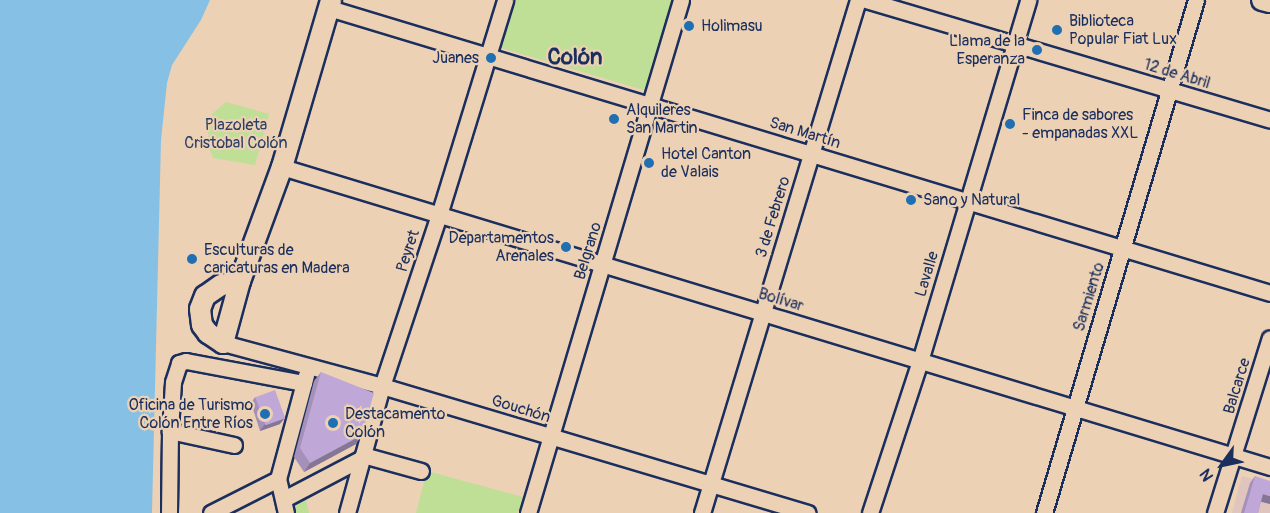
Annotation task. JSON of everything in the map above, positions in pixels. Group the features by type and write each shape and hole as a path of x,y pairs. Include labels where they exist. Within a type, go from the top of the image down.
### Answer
{"main road":[{"path":"1262,0 1270,2"},
{"path":"240,281 220,285 205,296 200,309 202,325 208,333 223,343 240,281 282,167 330,4"}],"street":[{"name":"Peyret","path":"347,513 382,386 439,215 505,0"},
{"name":"Belgrano","path":"528,513 681,0"},
{"name":"3 de Febrero","path":"702,513 858,0"},
{"name":"12 de Abril","path":"866,0 1270,120"},
{"name":"Lavalle","path":"870,513 920,361 1028,0"},
{"name":"Sarmiento","path":"1044,513 1196,0"},
{"name":"San Martín","path":"330,4 488,56 1270,293"},
{"name":"Bolívar","path":"282,167 1270,467"},
{"name":"Balcarce","path":"1215,513 1270,338"},
{"name":"Gouchón","path":"223,343 382,386 807,513"},
{"path":"169,513 173,382 179,363 186,361 304,382"},
{"path":"309,366 278,479 285,506 363,457 421,471"},
{"path":"170,431 234,445"},
{"path":"211,513 278,479"}],"shaded area":[{"path":"1242,476 1270,484 1270,513 1232,513"}],"green space":[{"path":"513,0 674,0 647,91 498,47"},
{"name":"Plazoleta Cristobal Colón","path":"226,102 269,114 255,165 213,158 209,148 208,129 212,114"},
{"path":"427,471 523,497 518,513 416,513"},
{"path":"304,491 309,513 291,513 288,499"}],"water":[{"path":"0,0 210,0 201,20 172,65 167,83 161,140 152,513 0,513"}],"building":[{"name":"Destacamento Colón","path":"321,372 374,393 362,435 310,463 300,448"},
{"path":"275,390 285,418 266,425 255,397"},
{"path":"1255,476 1270,481 1270,496 1263,494 1258,513 1244,513"}],"place":[{"name":"Holimasu","path":"689,26"},
{"name":"Biblioteca Popular Fiat Lux","path":"1057,30"},
{"name":"Llama de la Esperanza","path":"1037,50"},
{"name":"Juanes","path":"491,58"},
{"name":"Alquileres San Martin","path":"614,119"},
{"name":"Finca de sabores - empanadas XXL","path":"1010,124"},
{"name":"Hotel Canton de Valais","path":"649,163"},
{"name":"Sano y Natural","path":"911,200"},
{"name":"Departamentos Arenales","path":"566,247"},
{"name":"Esculturas de caricaturas en Madera","path":"192,259"},
{"name":"Oficina de Turismo Colón Entre Ríos","path":"265,414"},
{"name":"Destacamento Colón","path":"333,423"}],"district":[{"name":"Colón","path":"575,58"}]}
